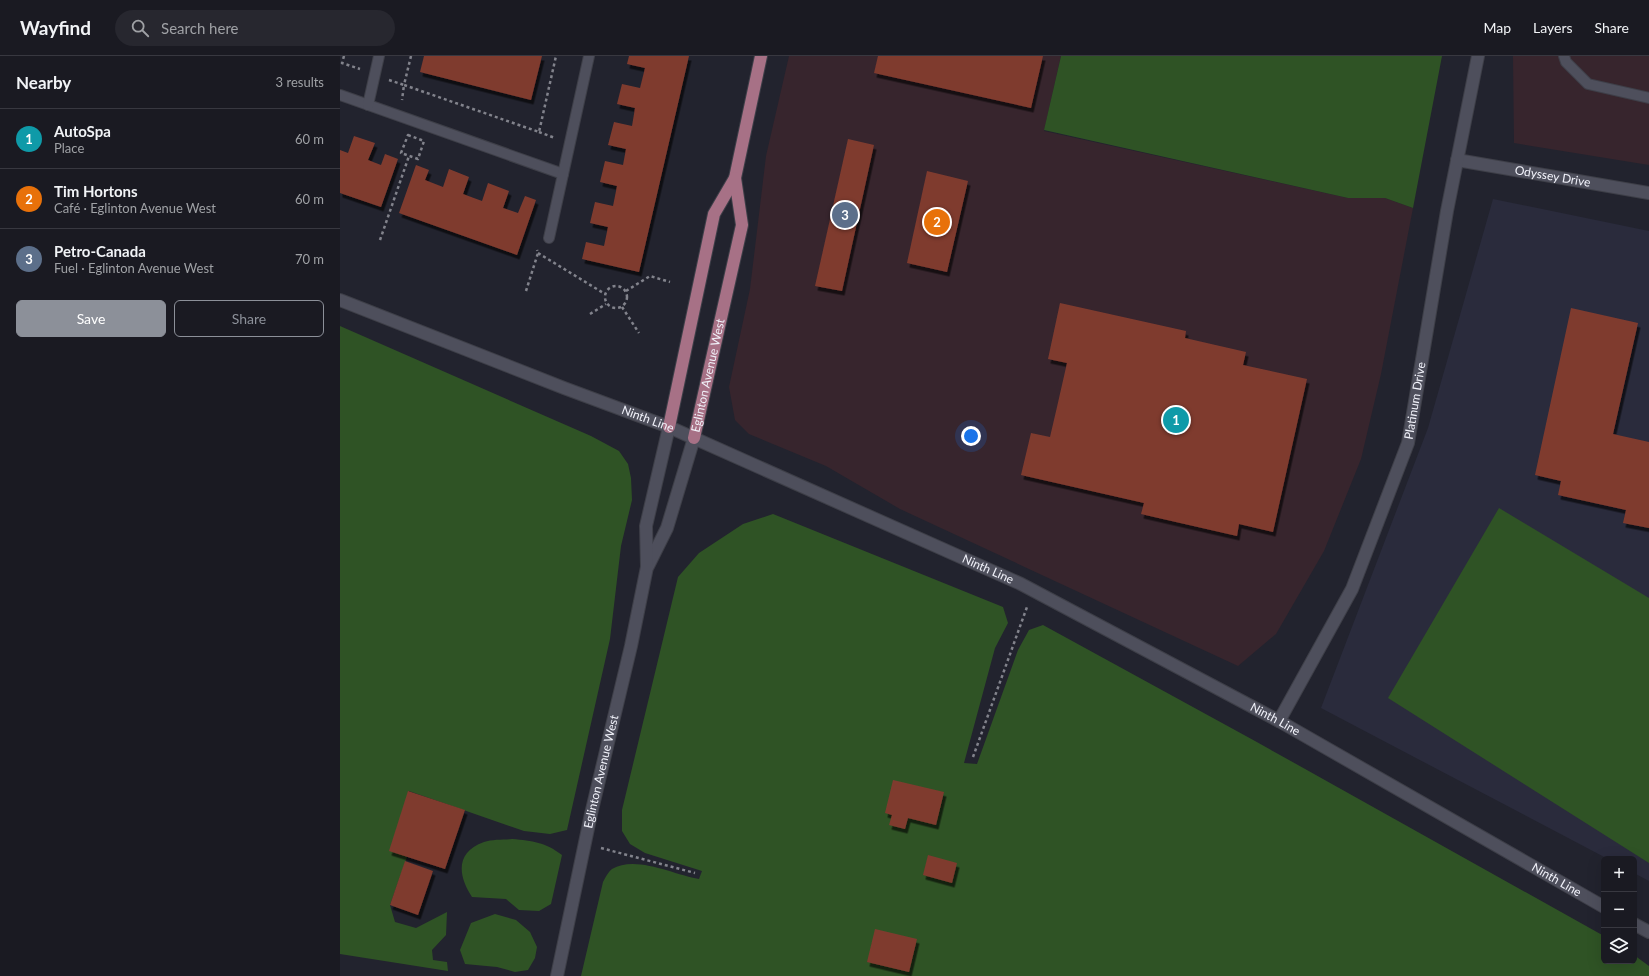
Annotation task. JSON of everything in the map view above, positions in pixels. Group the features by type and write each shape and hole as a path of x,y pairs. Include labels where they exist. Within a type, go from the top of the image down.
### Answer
{"main road":[{"name":"Eglinton Avenue West","path":"557,976 585,843 631,646 647,567 646,526 669,427 714,214 735,178 761,56"},
{"name":"Platinum Drive","path":"1279,721 1352,589 1408,443 1446,219 1478,56"},
{"name":"Odyssey Drive","path":"1457,160 1649,193"},
{"name":"Eglinton Avenue West","path":"647,567 666,528 694,438 742,225 735,178"},
{"name":"Ninth Line","path":"340,300 669,427 942,548 1033,591 1279,721 1601,904"},
{"path":"1637,926 1649,932"}],"lane":[{"path":"368,105 379,56"},
{"path":"549,238 589,56"},
{"path":"1564,56 1566,62 1588,84 1649,98"},
{"path":"340,95 563,174"}],"path":[{"path":"410,56 404,85 539,132 556,56"},
{"path":"408,135 424,141 418,159 409,156 401,153 408,135"},
{"path":"380,240 409,156"},
{"path":"538,253 605,294"},
{"path":"626,291 650,276 670,282"},
{"path":"619,286 626,291 627,300 622,307 614,308 606,304 605,294 611,287 619,286"},
{"path":"590,314 606,304"},
{"path":"622,307 639,333"},
{"path":"973,757 1033,591"},
{"path":"585,843 695,873"}],"shaded area":[{"path":"789,56 1061,56 1044,131 1348,198 1385,198 1413,208 1381,374 1361,459 1324,551 1276,634 1238,666 900,509 826,466 749,434 735,420 729,387 750,289 766,156"},
{"path":"1513,56 1649,56 1649,165 1514,143"},
{"path":"1493,199 1649,231 1649,881 1637,875 1637,856 1602,856 1321,708 1428,428"}],"green space":[{"path":"1061,56 1442,56 1413,208 1385,198 1348,198 1044,130"},
{"path":"340,326 591,436 619,451 628,464 631,478 632,500 621,546 610,639 567,830 550,834 524,831 409,791 407,857 390,905 395,922 416,928 447,912 446,935 432,950 433,960 447,962 448,971 340,954"},
{"path":"1499,508 1649,598 1649,863 1388,698"},
{"path":"773,514 1003,607 1008,623 995,648 964,763 977,764 1018,650 1029,630 1043,625 1255,741 1601,934 1601,964 1637,964 1637,957 1649,966 1649,976 581,976 603,882 612,869 622,865 643,865 699,879 702,871 645,853 630,844 622,831 622,810 678,577 699,553 743,524"},
{"path":"512,839 538,843 550,847 562,855 551,904 539,911 519,910 506,899 472,897 464,881 462,865 468,852 475,846 487,841"},
{"path":"495,914 516,920 530,932 537,947 535,958 528,970 515,972 497,967 465,964 460,950 471,923"}],"building":[{"path":"424,56 542,56 531,100 420,72"},
{"path":"629,56 689,56 639,272 582,259 586,242 604,246 608,227 590,223 595,202 613,206 617,186 600,182 605,161 623,165 626,149 608,145 614,122 632,126 635,108 617,104 622,84 640,88 645,68 627,64"},
{"path":"878,56 1043,56 1031,108 874,73"},
{"path":"354,136 375,143 368,160 381,165 385,154 398,159 381,207 340,193 340,150 348,153"},
{"path":"848,139 874,145 842,291 815,286"},
{"path":"416,165 429,170 425,180 443,187 449,169 469,177 463,194 482,201 488,183 509,191 503,208 518,213 525,196 536,200 517,255 399,213"},
{"path":"927,171 968,181 947,272 907,263"},
{"path":"1060,303 1186,331 1185,338 1246,352 1243,365 1307,379 1273,532 1239,524 1237,536 1141,514 1144,503 1021,475 1031,433 1050,437 1067,363 1048,359"},
{"path":"1571,308 1638,323 1613,434 1649,442 1649,528 1623,523 1626,510 1558,495 1561,481 1535,475"},
{"path":"893,780 944,792 936,825 908,818 905,829 889,825 892,815 885,813"},
{"path":"408,791 465,810 445,869 389,851"},
{"path":"928,855 957,863 952,883 923,875"},
{"path":"405,861 433,871 418,915 390,905"},
{"path":"875,929 917,939 909,972 867,962"}],"place":[{"name":"Petro-Canada","path":"845,215"},
{"name":"Tim Hortons","path":"937,222"},
{"name":"AutoSpa","path":"1176,420"}]}
